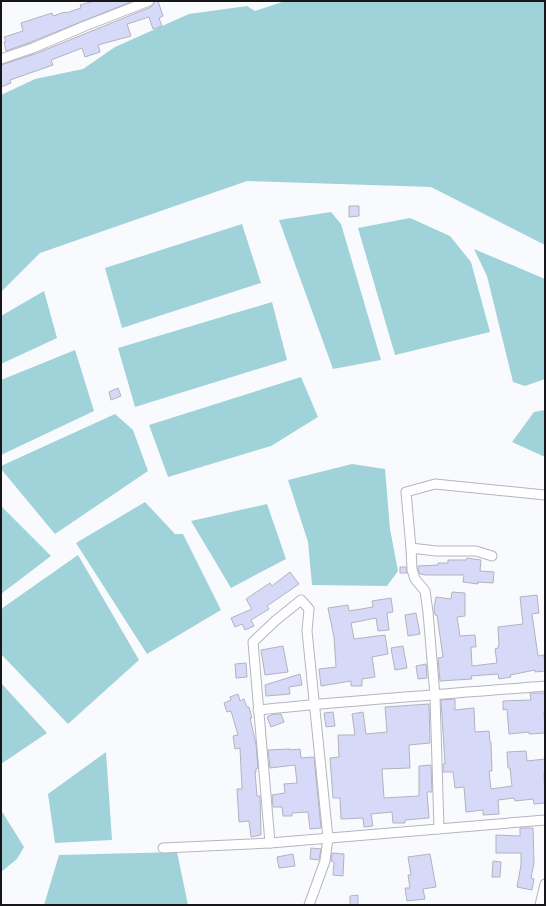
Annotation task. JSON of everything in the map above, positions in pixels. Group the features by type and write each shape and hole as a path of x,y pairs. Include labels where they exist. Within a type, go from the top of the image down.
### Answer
{"street":[{"path":"1,58 33,48 149,1"},
{"path":"439,829 435,696 425,591 415,579 412,570 406,492 435,484 545,495"},
{"path":"411,548 436,551 476,551 492,556"},
{"path":"270,843 253,642 275,621 301,600 309,608 307,631 328,838 324,861 309,905"},
{"path":"258,710 315,704 435,696 545,686"},
{"path":"164,848 270,843 545,820"},
{"path":"540,905 545,884"}],"water":[{"path":"285,1 545,1 545,245 431,187 247,181 40,253 1,292 1,95 35,79 83,69 115,47 189,14 247,6 255,11"},
{"path":"331,212 341,224 381,360 333,369 279,220"},
{"path":"410,218 450,236 471,262 490,332 395,355 358,228"},
{"path":"242,224 261,283 122,328 105,268"},
{"path":"474,249 545,279 545,379 525,386 513,382 487,276"},
{"path":"44,291 57,338 1,364 1,316"},
{"path":"272,302 287,360 135,407 118,348"},
{"path":"75,350 94,411 1,455 1,380"},
{"path":"301,377 318,417 271,446 168,477 149,425"},
{"path":"545,410 545,457 512,442 534,412"},
{"path":"115,414 133,430 148,471 55,534 1,469 1,466"},
{"path":"352,464 385,469 390,529 398,571 387,586 312,585 308,542 288,480"},
{"path":"145,502 175,534 183,534 221,610 147,654 76,543"},
{"path":"267,504 286,559 231,588 191,521"},
{"path":"1,506 51,556 1,594"},
{"path":"78,555 139,660 68,724 1,654 1,609"},
{"path":"1,683 47,733 1,764"},
{"path":"106,752 112,840 55,843 48,794"},
{"path":"1,810 24,847 17,859 1,872"},
{"path":"177,852 188,905 44,905 59,855"}],"building":[{"path":"94,1 133,1 6,51 4,42 6,41 4,37 23,31 21,23 52,13 53,16 66,13 81,8 80,5"},
{"path":"155,1 158,1 163,16 159,18 162,26 153,29 149,17 127,24 131,36 98,45 100,52 85,57 82,48 51,60 53,65 10,80 11,83 1,87 1,65 35,54 151,7"},
{"path":"349,206 359,206 359,216 349,217"},
{"path":"118,388 121,396 111,400 109,392"},
{"path":"467,558 481,560 480,571 494,572 493,583 478,582 478,584 463,582 464,575 420,574 418,569 418,566 438,565 438,563 448,563 448,560 466,560"},
{"path":"400,567 406,567 407,573 400,573"},
{"path":"290,572 299,584 267,606 269,609 251,620 254,626 245,630 242,624 235,627 231,618 252,609 246,599 270,583 272,586"},
{"path":"452,592 465,593 465,616 457,617 460,636 475,635 476,647 471,647 472,666 497,663 495,649 499,646 498,627 523,624 520,597 537,595 539,613 532,614 538,656 544,655 545,671 535,672 535,670 510,675 511,677 499,679 498,674 471,676 472,679 440,681 438,658 443,657 437,615 435,615 434,608 436,597 451,599"},
{"path":"391,598 393,612 387,613 389,630 378,631 376,618 351,623 354,639 385,635 388,654 372,657 375,677 362,679 362,686 351,686 351,681 321,686 319,669 336,667 334,637 328,608 348,605 349,611 373,607 372,601"},
{"path":"416,613 420,634 408,636 405,615"},
{"path":"283,646 288,672 265,675 261,650"},
{"path":"403,646 407,668 395,670 391,648"},
{"path":"246,663 247,677 236,678 235,664"},
{"path":"426,664 427,678 418,679 416,666"},
{"path":"300,674 302,685 289,687 290,694 266,696 265,685"},
{"path":"530,693 545,693 545,733 529,734 529,732 509,734 507,709 503,710 503,701 531,700"},
{"path":"238,694 240,701 244,699 247,707 249,707 256,744 258,768 255,772 257,796 260,796 261,835 251,837 249,821 239,822 237,789 242,789 240,748 235,749 233,736 238,735 231,711 227,712 224,703 231,700 230,697"},
{"path":"455,699 455,710 474,708 475,732 489,731 492,771 489,771 491,789 512,786 510,768 508,768 507,752 526,751 527,761 545,759 545,803 534,804 533,799 515,801 514,798 498,800 499,814 483,815 483,810 466,812 464,787 455,788 453,772 443,772 443,764 445,764 441,700"},
{"path":"429,704 430,743 409,745 410,768 382,769 384,798 419,796 419,766 431,765 432,792 427,792 429,818 405,820 405,823 393,823 392,812 371,814 373,826 364,827 363,818 341,819 340,798 333,798 330,758 339,757 338,735 355,735 352,714 363,712 366,734 387,732 385,707"},
{"path":"333,712 335,726 326,727 324,713"},
{"path":"274,714 281,714 284,722 271,727 267,717"},
{"path":"300,749 301,758 314,757 321,828 310,829 308,812 292,813 292,816 283,816 282,807 273,807 272,795 285,793 284,784 297,783 295,765 270,768 268,750"},
{"path":"520,828 533,828 534,863 531,878 534,879 532,890 517,887 521,865 521,853 496,853 496,835 520,836"},
{"path":"311,848 321,849 319,860 310,859"},
{"path":"332,853 344,854 343,876 333,875 334,862 331,861"},
{"path":"293,854 295,866 279,868 277,857"},
{"path":"430,854 436,887 423,889 425,899 407,901 405,888 410,888 408,875 411,875 408,857"},
{"path":"493,861 501,862 500,877 492,877"},
{"path":"358,895 358,905 350,905 350,896"}]}
